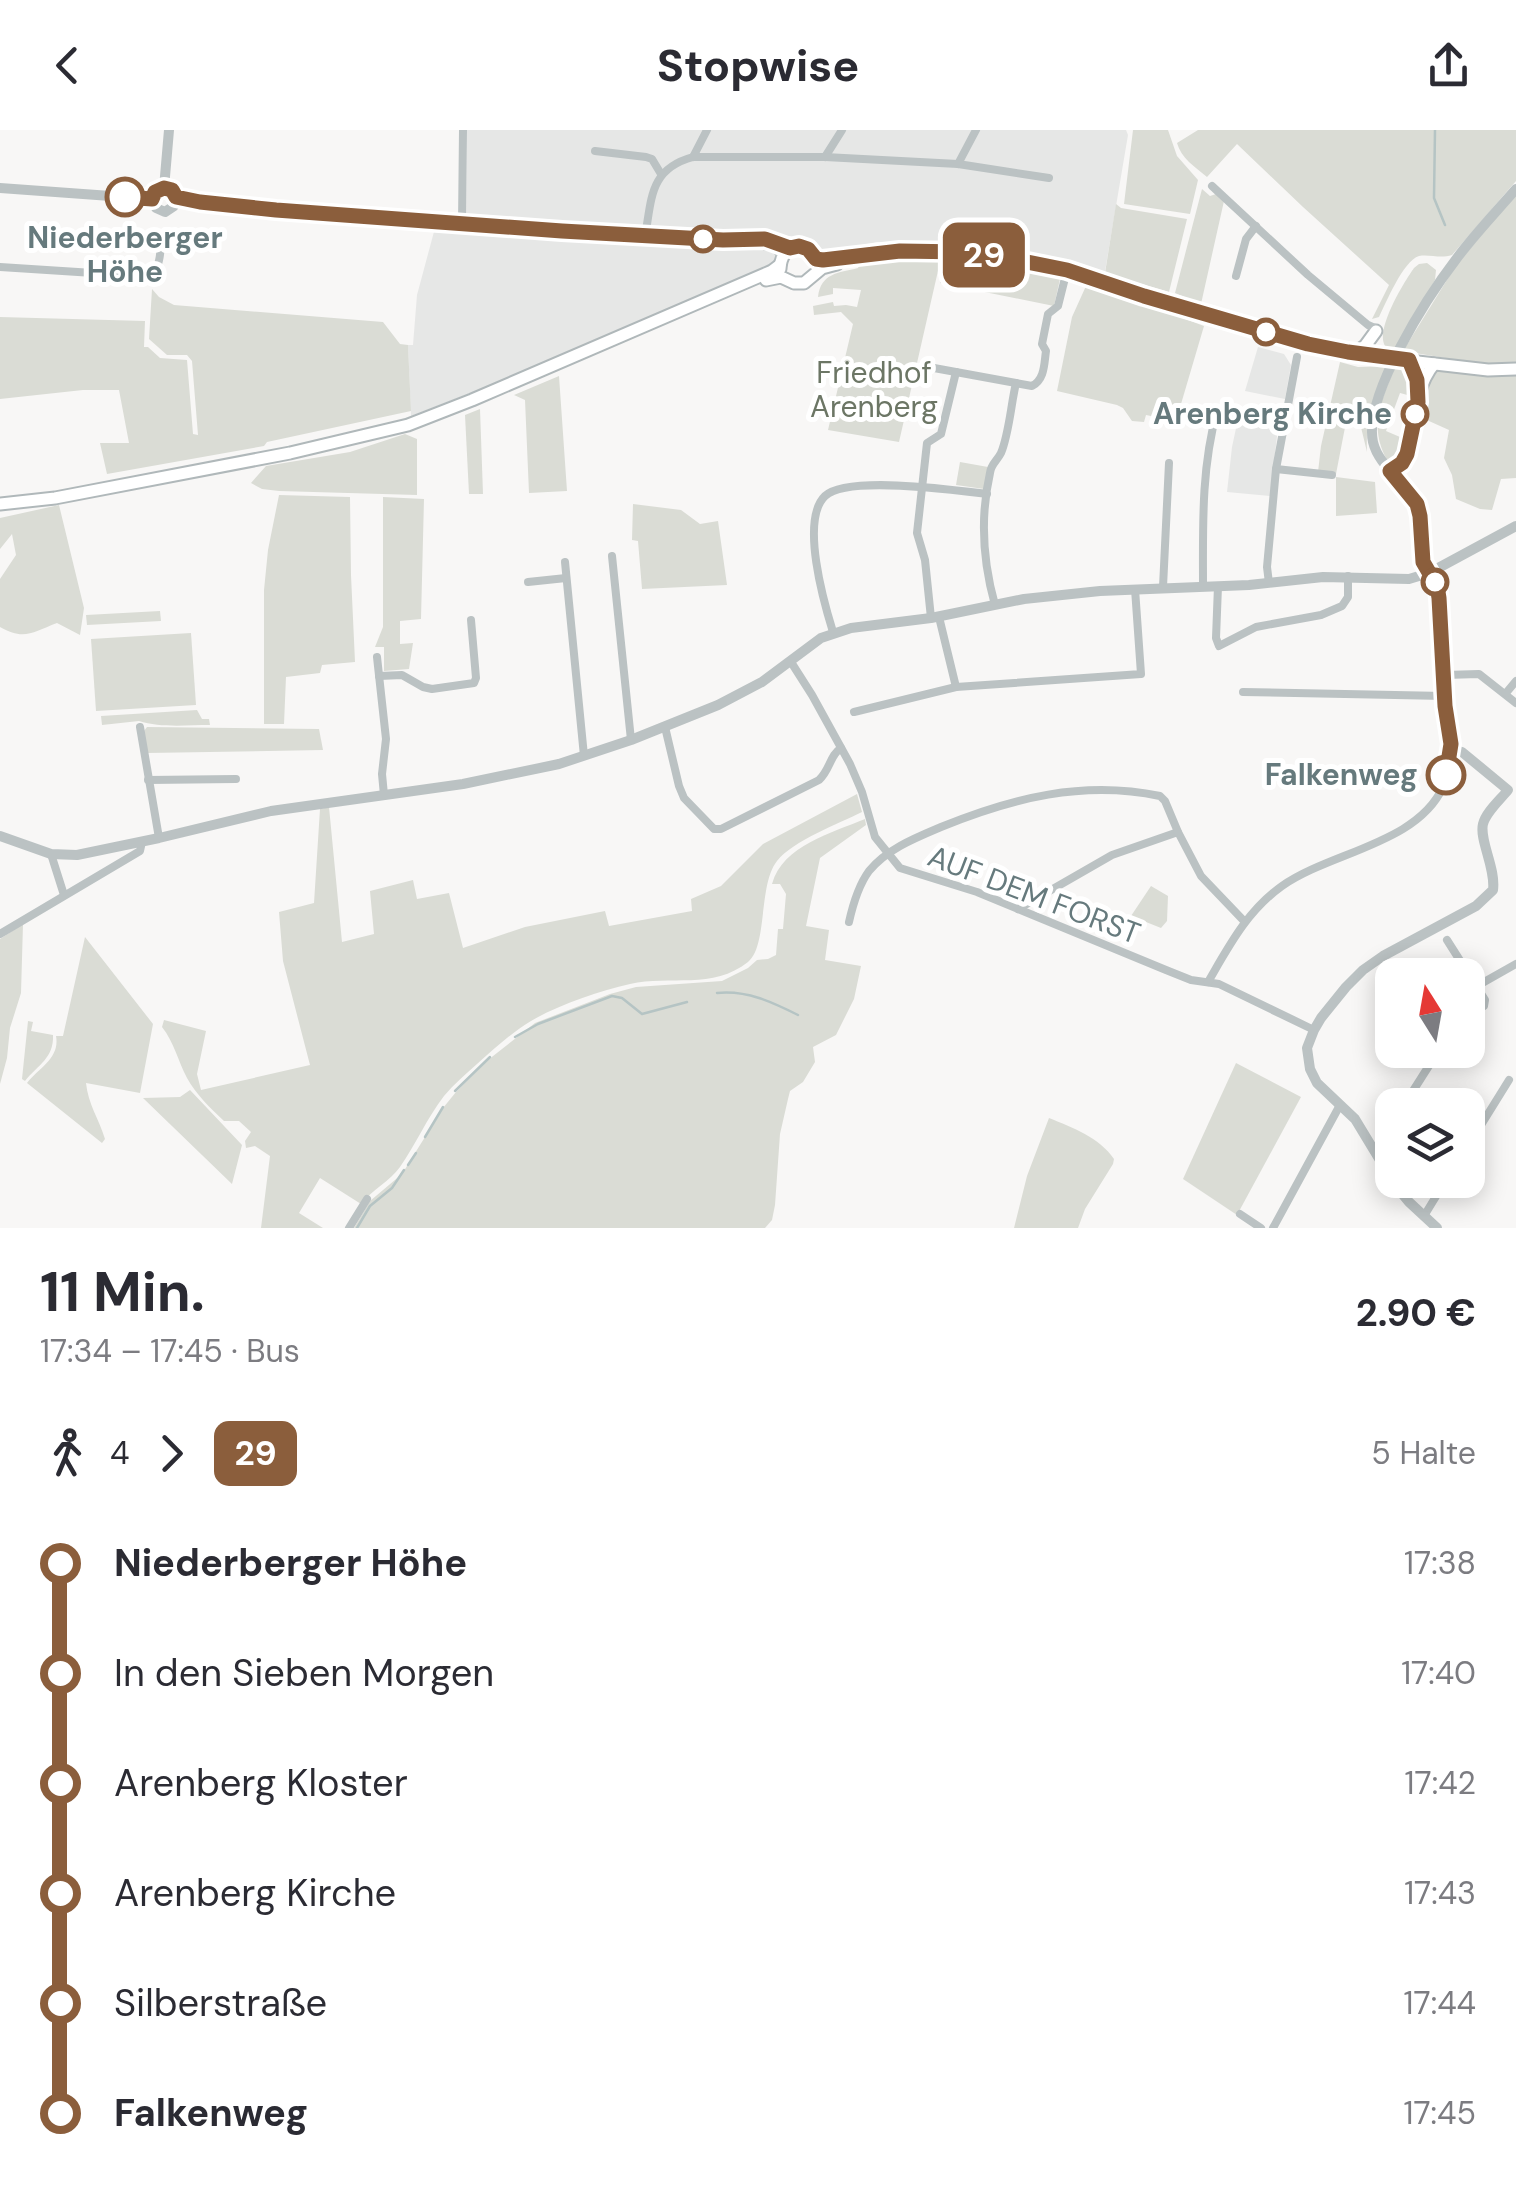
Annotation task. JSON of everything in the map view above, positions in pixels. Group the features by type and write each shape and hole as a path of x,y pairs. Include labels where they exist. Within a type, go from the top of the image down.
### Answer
{"main road":[{"path":"0,504 30,502 290,453 408,425 772,272 799,246 808,249 816,265 810,280 801,284 790,282 784,262"},
{"path":"816,265 888,252 964,252 1002,257 1294,340 1434,364 1516,369"},
{"path":"1354,353 1366,346 1376,332 1387,357"},
{"path":"1409,360 1418,396"},
{"path":"1390,471 1407,454 1418,396 1434,364"},
{"path":"0,512 30,502"}],"street":[{"path":"164,188 169,130"},
{"path":"462,224 463,130"},
{"path":"693,158 707,130"},
{"path":"825,157 842,130"},
{"path":"958,164 976,130"},
{"path":"596,151 646,156 661,174"},
{"path":"645,236 652,194 661,174 682,160 693,158 825,157 958,164 1049,178"},
{"path":"1212,186 1308,275 1368,326 1377,329"},
{"path":"0,188 152,199"},
{"path":"176,200 169,211 162,212 152,199 155,192 164,188 172,190 176,200 186,204 645,236 765,239 784,262"},
{"path":"1208,982 1256,907 1283,885 1385,838 1425,813 1444,783 1451,750 1437,586 1423,562 1417,504 1380,459 1373,442 1372,420 1380,393 1410,330 1449,269 1516,189"},
{"path":"1236,276 1246,239 1256,226"},
{"path":"0,267 140,276 155,271 160,262 161,243"},
{"path":"934,368 1032,386 1042,378 1046,351 1042,344 1048,314 1058,306 1066,274"},
{"path":"1269,583 1276,469 1297,357"},
{"path":"956,372 942,434 927,443 917,533 935,617 956,687"},
{"path":"995,605 983,546 986,494 990,468 1002,451 1016,384"},
{"path":"1203,586 1202,498 1216,411"},
{"path":"1163,587 1168,463"},
{"path":"1276,469 1332,475"},
{"path":"833,632 817,567 816,517 820,503 831,491 877,486 986,494"},
{"path":"0,836 51,854 70,856 270,810 498,778 584,756 665,727 753,687 833,632 1050,596 1348,576 1409,579 1429,573 1516,526"},
{"path":"612,556 631,740"},
{"path":"565,562 584,756"},
{"path":"1218,586 1219,646 1256,627 1342,606 1348,598 1348,576"},
{"path":"528,582 566,578"},
{"path":"854,712 956,687 1140,674 1134,589"},
{"path":"379,676 402,675 432,689 474,683 471,620"},
{"path":"377,657 386,739 384,795"},
{"name":"AUF DEM FORST","path":"790,662 841,748 862,792 875,837 900,868 977,892 1191,980 1220,984 1314,1030"},
{"path":"1445,675 1479,674 1516,703"},
{"path":"1506,694 1516,681"},
{"path":"1242,692 1445,696"},
{"path":"140,727 159,838"},
{"path":"665,727 684,798 714,829 820,780 841,748"},
{"path":"1438,1228 1395,1185 1355,1119 1317,1083 1307,1048 1314,1030 1346,987 1373,962 1476,906 1493,890 1483,824 1512,793 1462,752 1451,750"},
{"path":"148,780 236,779"},
{"path":"849,922 861,885 887,853 919,836 999,805 1072,790 1160,796 1166,801 1201,876 1244,921"},
{"path":"1018,908 1112,855 1178,832"},
{"path":"0,934 140,851 142,842"},
{"path":"51,854 64,895"},
{"path":"1447,940 1459,958"},
{"path":"1485,981 1516,964"},
{"path":"1485,1118 1508,1080"},
{"path":"1273,1228 1340,1105"},
{"path":"1424,1216 1435,1198"},
{"path":"349,1228 367,1200"},
{"path":"1240,1214 1257,1227"}],"shaded area":[{"path":"467,130 1126,130 1128,135 1104,277 1055,261 1004,253 877,242 822,253 817,247 798,242 775,266 411,416 408,345 413,345 417,295 435,228 466,229"},
{"path":"1258,347 1284,354 1291,365 1285,399 1245,391"},
{"path":"1238,419 1278,428 1270,496 1227,492"}],"green space":[{"path":"1133,130 1168,130 1177,156 1198,180 1190,214 1124,204"},
{"path":"1198,130 1516,130 1516,181 1452,255 1413,259 1379,317 1372,319 1389,285 1237,144 1207,177 1198,170 1177,143"},
{"path":"1202,189 1224,201 1201,304 1175,293"},
{"path":"1516,193 1516,364 1499,367 1403,351 1455,267"},
{"path":"1116,204 1187,219 1169,292 1105,273"},
{"name":"Friedhof Arenberg","path":"940,262 899,442 828,430 853,324 841,312 814,315 813,306 833,302 834,306 857,307 861,290 833,288 833,294 818,297 823,283 832,275 860,264"},
{"path":"954,263 1021,269 1060,279 1054,306 940,283 946,268"},
{"path":"1427,263 1436,270 1435,280 1395,351 1389,349 1383,332 1391,308 1414,268"},
{"path":"1086,286 1204,326 1176,421 1146,415 1144,422 1132,421 1117,405 1057,391 1072,317"},
{"path":"152,289 174,305 383,322 400,344 408,345 411,411 267,442 264,446 107,474 100,443 129,443 119,390 0,399 0,317 145,321 144,347 160,358 187,360 193,434 198,435 192,361 187,355 167,355 149,339"},
{"path":"1340,362 1358,367 1389,366 1371,407 1367,452 1359,419 1347,417 1336,474 1318,472 1321,446"},
{"path":"1395,367 1409,372 1411,396 1400,393 1386,431 1400,437 1398,446 1403,449 1397,457 1387,460 1378,424"},
{"path":"1432,372 1476,375 1516,374 1516,478 1501,479 1492,510 1456,499 1444,458 1449,430 1420,417 1423,393"},
{"path":"559,376 567,491 529,493 525,400 514,395"},
{"path":"480,409 483,494 469,494 465,415"},
{"path":"405,434 417,439 417,495 279,491 251,483 266,466 350,452"},
{"path":"960,462 988,467 984,489 956,485"},
{"path":"1336,477 1375,482 1377,513 1336,516"},
{"path":"279,495 350,497 355,662 322,665 320,673 286,677 284,724 264,724 264,590"},
{"path":"383,497 424,499 421,619 400,621 400,644 413,643 409,669 384,671 384,647 375,647 383,627"},
{"path":"633,504 681,510 700,524 718,521 727,585 642,589 638,541 632,540"},
{"path":"59,505 84,608 80,635 57,623 28,634 16,634 0,627 0,579 16,555 12,534 0,549 0,518"},
{"path":"160,611 161,621 87,625 86,615"},
{"path":"191,633 196,705 96,711 91,639"},
{"path":"197,710 202,719 209,719 210,725 139,721 102,725 101,716"},
{"path":"147,727 319,729 323,750 147,753"},
{"path":"857,794 862,812 805,839 777,861 767,885 758,943 748,962 735,971 706,979 618,987 542,1015 510,1036 452,1087 400,1167 361,1204 320,1178 299,1213 323,1228 261,1228 270,1156 255,1146 246,1148 245,1141 251,1132 239,1121 224,1121 199,1095 162,1027 164,1020 206,1031 197,1074 201,1090 310,1065 283,961 279,912 314,903 320,809 329,807 342,942 374,934 370,891 413,880 417,899 449,893 463,948 525,927 605,911 609,926 692,911 691,899 721,886 763,844"},
{"path":"865,819 866,825 820,858 806,926 829,930 825,960 861,966 854,999 836,1035 813,1047 815,1062 803,1082 790,1091 780,1134 775,1205 772,1220 765,1228 354,1228 370,1201 402,1174 456,1092 488,1060 535,1023 636,987 722,981 757,960 776,955 786,894 780,884 772,884 778,871 810,842"},
{"path":"1151,886 1168,896 1167,921 1161,928 1131,916"},
{"path":"23,924 21,993 0,1084 0,939"},
{"path":"85,937 153,1024 140,1093 86,1083 105,1139 102,1143 27,1083 52,1056 56,1036 63,1036"},
{"path":"28,1021 33,1022 31,1031 53,1035 53,1043 44,1061 25,1081 22,1079"},
{"path":"1236,1063 1301,1097 1237,1215 1183,1179"},
{"path":"190,1090 242,1145 232,1184 143,1098 180,1097"},
{"path":"1049,1118 1093,1139 1108,1151 1113,1164 1078,1228 1014,1228 1027,1176"}],"waterway":[{"path":"1435,130 1434,198 1445,225"},
{"path":"717,993 749,995 798,1015"},
{"path":"515,1037 538,1024 612,996 622,998 642,1014 687,1002"},
{"path":"455,1091 490,1057"},
{"path":"425,1137 443,1107"},
{"path":"408,1165 416,1153"},
{"path":"357,1228 370,1206 392,1188 404,1170"}],"bus line":[{"name":"29","path":"125,197 152,199 155,192 164,188 172,190 176,197 200,202 276,210 623,235 765,239 790,248 808,249 816,259 823,260 877,252 964,252 1067,270 1308,344 1409,360 1417,380 1418,402 1407,454 1390,471 1417,504 1423,562 1437,586 1451,744 1446,775"}],"place":[{"name":"Niederberger Höhe","path":"125,197"},
{"name":"Arenberg Kirche","path":"1415,414"},
{"name":"Falkenweg","path":"1446,775"}]}
